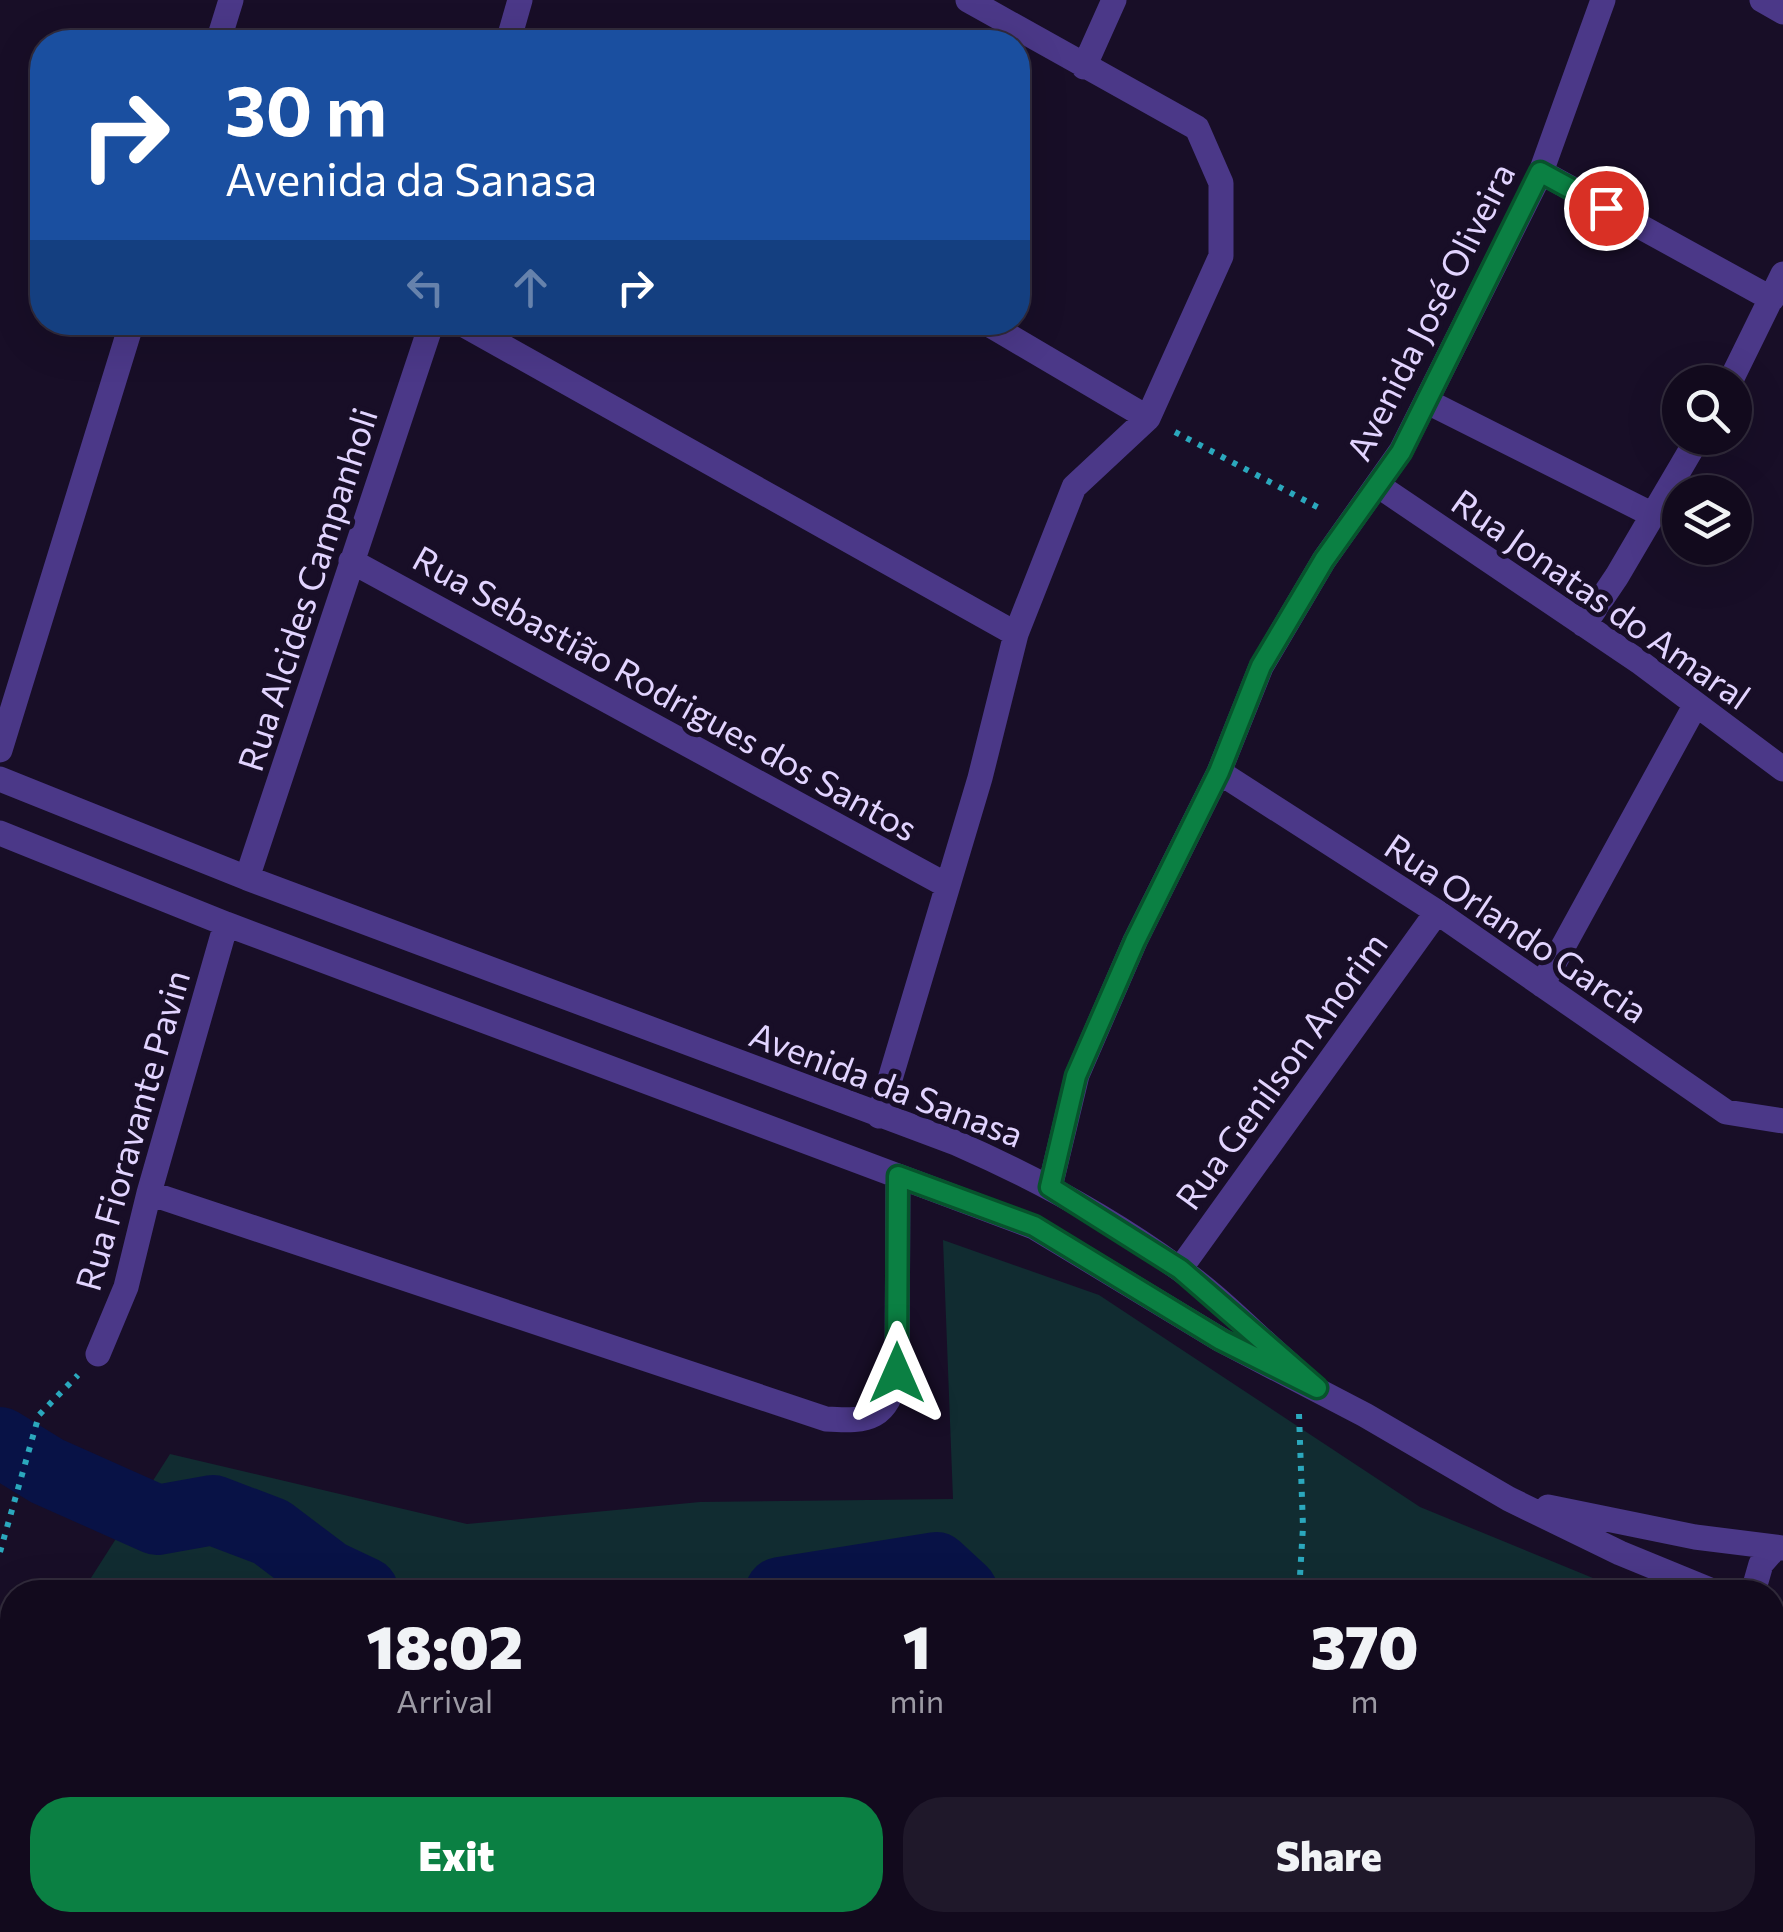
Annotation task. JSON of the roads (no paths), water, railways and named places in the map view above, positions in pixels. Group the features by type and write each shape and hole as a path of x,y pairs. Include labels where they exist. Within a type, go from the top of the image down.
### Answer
{"street":[{"path":"222,30 231,0"},
{"path":"511,30 520,0"},
{"path":"968,0 1020,30"},
{"path":"1084,67 1114,0"},
{"name":"Avenida José Oliveira","path":"1050,1187 1076,1076 1135,941 1219,772 1261,666 1324,560 1379,486 1426,401 1540,172 1603,0"},
{"path":"1762,0 1783,12"},
{"path":"879,1116 980,778 1016,634 1074,486 1148,418 1221,256 1221,183 1197,128 1030,36"},
{"path":"1540,172 1772,299"},
{"path":"1739,365 1783,274"},
{"path":"0,750 128,335"},
{"name":"Rua Alcides Campanholi","path":"246,878 428,335"},
{"path":"482,335 1016,634"},
{"path":"1007,335 1148,418"},
{"path":"1426,401 1653,515"},
{"path":"1584,626 1688,455"},
{"name":"Rua Jonatas do Amaral","path":"1379,486 1783,768"},
{"name":"Rua Sebastião Rodrigues dos Santos","path":"352,561 946,885"},
{"path":"1542,985 1696,704"},
{"name":"Rua Orlando Garcia","path":"1219,772 1437,912 1726,1112 1783,1121"},
{"name":"Avenida da Sanasa","path":"0,778 246,878 956,1143 1050,1187 1180,1269 1317,1388"},
{"path":"0,834 226,924 1034,1226 1221,1340 1317,1388 1509,1499 1685,1580"},
{"name":"Rua Genilson Anorim","path":"1180,1269 1437,912"},
{"name":"Rua Fioravante Pavin","path":"98,1354 126,1287 149,1192 226,924"},
{"path":"149,1192 826,1419 861,1421 882,1410 892,1397 897,1373 898,1176"},
{"path":"1509,1499 1695,1537 1780,1547"},
{"path":"1756,1580 1761,1564 1780,1547"}],"waterway":[{"path":"0,1442 47,1471 157,1520 213,1510 271,1532 339,1580"},
{"path":"855,1580 936,1567 950,1580"}]}
